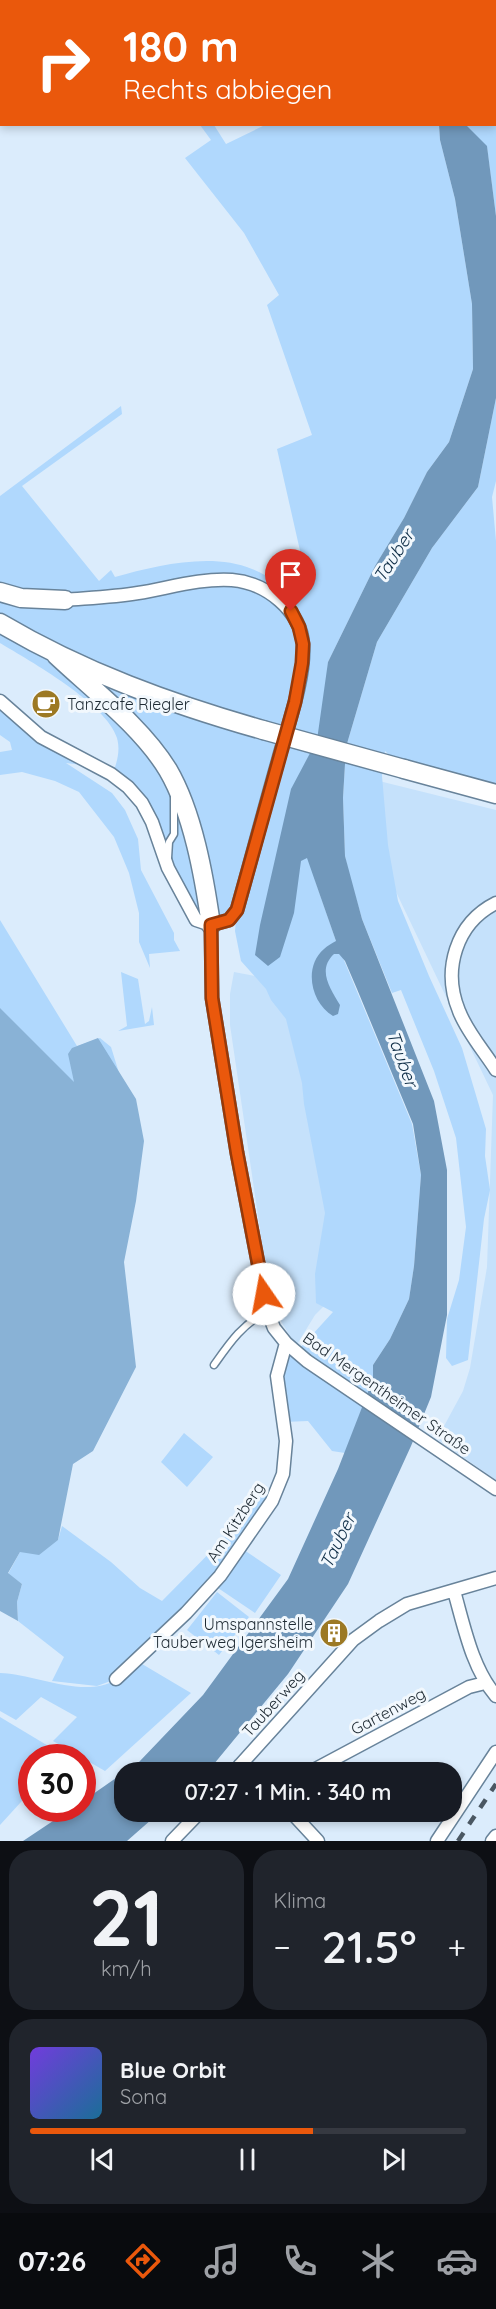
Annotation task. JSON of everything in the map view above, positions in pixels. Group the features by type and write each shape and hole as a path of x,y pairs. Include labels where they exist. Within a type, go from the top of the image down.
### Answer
{"main road":[{"path":"0,592 21,598 65,600"},
{"path":"0,624 56,655 158,697 263,730 496,794"},
{"path":"56,655 129,722 167,770 183,802 204,875 211,925"}],"street":[{"path":"0,701 41,737 111,774 128,787 142,803 152,822 168,868 190,913 196,920 211,925 229,920 237,910 240,901 295,702 303,644 299,627 291,611 272,594 234,580 207,580 138,593 65,600"},
{"path":"496,903 473,921 461,937 452,958 453,987 459,1011 496,1070"},
{"name":"Bad Mergentheimer Straße","path":"211,925 212,998 237,1153 267,1310 274,1328 286,1343 307,1361 496,1489"},
{"name":"Am Kitzberg","path":"116,1679 186,1613 220,1576 272,1501 283,1474 286,1441 277,1376 286,1343"},
{"name":"Tauberweg","path":"248,1762 353,1640 407,1605 437,1594 496,1578"},
{"path":"454,1591 485,1683 496,1696"},
{"name":"Gartenweg","path":"329,1762 469,1687 485,1683"},
{"path":"437,1841 496,1752"},
{"path":"172,1841 190,1822"},
{"path":"300,1822 318,1841"},
{"path":"492,1841 496,1836"}],"lane":[{"path":"168,868 170,842 174,834 175,784"},
{"path":"214,1365 234,1336 267,1310"}],"shaded area":[{"path":"201,126 215,126 226,144 263,126 439,126 440,140 455,199 472,304 473,369 449,442 427,472 404,518 375,566 328,662 320,873 315,880 336,941 412,1124 421,1175 409,1299 390,1339 373,1365 373,1379 345,1453 332,1451 308,1421 284,1422 277,1376 286,1343 301,1347 333,1312 316,1303 315,1274 325,1213 302,1083 286,1019 271,1000 266,989 241,961 235,931 237,911 229,920 196,920 152,822 114,770 118,746 117,738 110,725 99,711 66,684 0,643 0,496 121,406 122,414 22,486 99,581 111,570 115,577 165,565 201,561 236,564 258,571 295,595 304,593 308,586 277,449 312,435 267,305 279,295 244,233 185,158 211,140"},
{"path":"496,126 496,216 487,147 467,127"},
{"path":"496,398 496,481 492,497 496,541 496,794 404,769 385,751 382,776 388,845 398,901 462,1048 486,1129 485,1156 490,1190 484,1219 468,1360 452,1366 446,1358 447,1319 459,1280 466,1227 456,1138 434,1071 401,990 392,993 362,919 345,856 343,798 346,747 377,642 432,548 478,487"},
{"path":"0,701 41,737 99,767 66,763 112,793 125,810 138,839 141,870 174,933 174,940 180,951 149,954 150,968 139,942 139,913 129,873 114,837 79,792 55,781 22,772 0,775 0,752 12,750 10,742 0,735"},
{"path":"375,780 496,810 496,1480 437,1439 463,1391 470,1368 487,1267 493,1095 387,873"},
{"path":"0,920 77,1046 72,1048 100,1038 111,1047 128,1102 0,1073"},
{"path":"121,972 138,979 145,1024 149,1021 152,1007 154,1025 118,1031 127,1026"},
{"path":"234,972 255,976 274,992 286,1009 325,1164 332,1298 315,1315 296,1346 276,1313 263,1250 230,1025 230,994"},
{"path":"0,1008 74,1082 68,1054 72,1048 98,1038 136,1099 144,1141 136,1201 124,1262 136,1367 93,1451 73,1464 58,1540 39,1555 20,1552 8,1573 22,1584 17,1602 18,1621 0,1611"},
{"path":"184,1433 213,1457 187,1487 161,1462"},
{"path":"266,1485 272,1501 220,1576 116,1679 97,1686 52,1681 64,1657 18,1621 17,1602 22,1584 8,1574 20,1552 58,1540 62,1526 111,1562 140,1588 162,1601 245,1517"},
{"path":"244,1550 281,1575 255,1613 218,1588"},
{"path":"217,1592 249,1617 219,1655 187,1630"},
{"path":"137,1661 191,1693 105,1771 96,1766 96,1744 58,1744 53,1741 77,1717 41,1697 16,1720 0,1711 0,1673 89,1687 103,1685 125,1674"},
{"path":"0,1717 45,1744 18,1744 18,1805 0,1825"}],"water":[{"name":"Tauber","path":"439,126 467,126 487,146 496,216 496,398 478,487 432,548 377,642 346,747 343,798 345,856 362,919 434,1101 447,1170 447,1315 431,1397 348,1584 288,1674 216,1762 139,1762 203,1695 288,1579 338,1469 373,1379 373,1365 390,1339 409,1299 421,1175 413,1124 345,961 339,954 334,954 326,966 329,986 340,1005 338,1014 333,1016 325,1010 315,994 312,984 313,965 324,949 336,941 307,858 301,861 294,913 280,957 268,966 255,955 291,789 317,740 328,662 375,566 404,518 427,472 449,442 473,369 472,304 455,199 440,140"},
{"path":"114,1779 114,1822 149,1822 127,1841 23,1841 52,1822 96,1822 96,1792"}],"railway":[{"path":"458,1841 496,1784"}],"place":[{"name":"Tanzcafe Riegler","path":"46,704"},
{"name":"Umspannstelle Tauberweg Igersheim","path":"334,1633"}],"route":[{"path":"264,1294 237,1153 212,998 211,925 229,920 237,910 295,702 303,644 299,627 291,611"}]}
